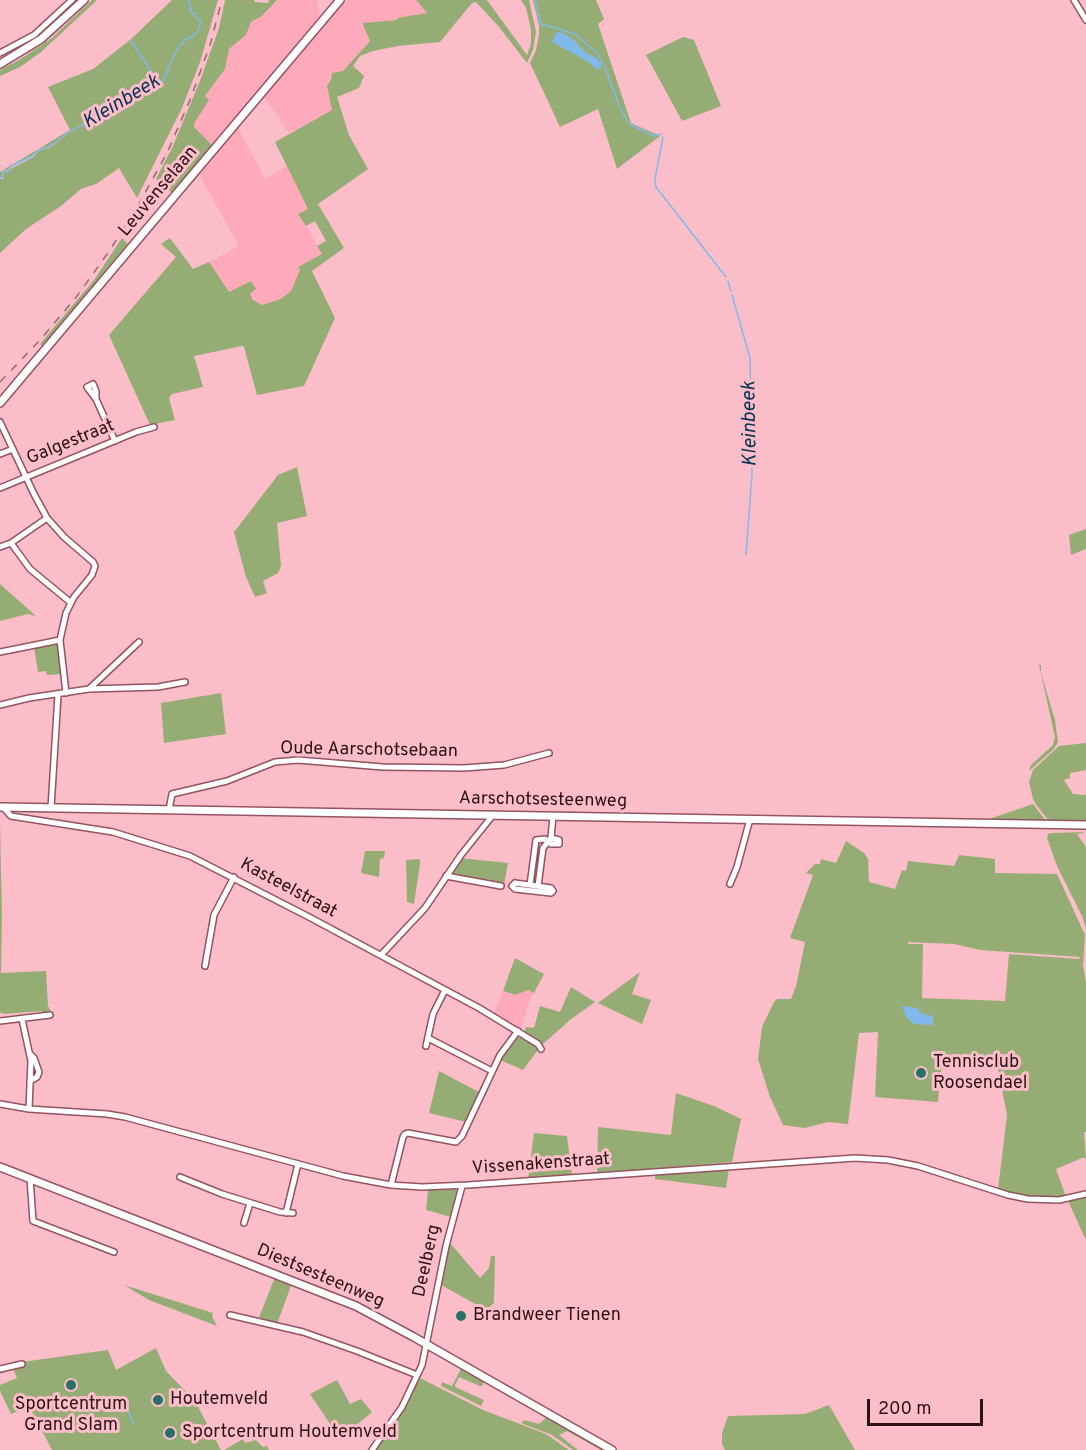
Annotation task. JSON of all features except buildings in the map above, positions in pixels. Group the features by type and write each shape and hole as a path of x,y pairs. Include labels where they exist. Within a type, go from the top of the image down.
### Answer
{"main road":[{"path":"0,64 41,39 84,0"},
{"name":"Leuvenselaan","path":"0,403 340,0"},
{"name":"Aarschotsesteenweg","path":"2,807 1086,825"},
{"name":"Diestsesteenweg","path":"0,1167 333,1296 368,1312 612,1450"}],"street":[{"path":"0,53 15,47 34,34 72,0"},
{"path":"1074,0 1086,20"},
{"path":"96,399 115,441"},
{"path":"0,422 47,518 95,566 92,575 70,602 60,640 66,693"},
{"name":"Galgestraat","path":"0,488 154,427"},
{"path":"0,454 13,449"},
{"path":"0,547 11,543 47,518"},
{"path":"11,543 30,569 70,602"},
{"path":"0,652 60,640"},
{"path":"89,689 139,642"},
{"path":"0,705 89,689 140,688 184,682"},
{"path":"51,808 58,695"},
{"name":"Oude Aarschotsebaan","path":"169,810 172,794 227,781 275,762 298,760 403,768 464,768 504,765 549,753"},
{"name":"Kasteelstraat","path":"2,807 11,816 130,836 190,856 234,877 496,1017 538,1044 541,1049"},
{"path":"381,955 425,908 446,876 493,815"},
{"path":"538,886 543,848 550,839 553,816"},
{"path":"730,884 735,874 750,819"},
{"path":"530,885 536,840 550,839"},
{"path":"446,876 501,886"},
{"path":"205,966 214,915 234,877"},
{"path":"514,883 538,886 551,888 553,891 551,893 514,889 512,886 514,883"},
{"path":"426,1046 433,1014 445,990"},
{"path":"0,1021 50,1015"},
{"path":"22,1019 29,1054 29,1109"},
{"path":"391,1185 403,1137 408,1132 451,1142 461,1142 500,1055 518,1031"},
{"path":"428,1038 492,1071"},
{"name":"Vissenakenstraat","path":"0,1104 29,1109 125,1117 360,1180 391,1185 462,1185 855,1158 888,1160 925,1167 1008,1195 1028,1199 1059,1200 1086,1194"},
{"path":"286,1213 298,1164"},
{"path":"180,1177 207,1189 250,1203 293,1213"},
{"path":"30,1178 33,1221 114,1252"},
{"name":"Deelberg","path":"372,1450 393,1421 422,1365 446,1246 462,1185"},
{"path":"244,1223 250,1203"},
{"path":"230,1314 303,1332 417,1375"},
{"path":"0,1369 22,1364"}],"shaded area":[{"path":"277,0 317,0 320,18 213,146 194,127 198,115 209,100 204,97 225,69 229,49 246,35 251,22 262,16"},
{"path":"346,0 416,0 428,13 363,24 370,41 343,71 332,73 327,86 333,110 289,133 264,97"},
{"path":"238,128 265,179 287,166 308,210 299,214 322,253 299,267 300,270 291,291 281,299 262,306 253,300 250,294 229,292 209,262 239,246 199,174"},
{"path":"527,990 534,993 520,1031 494,1013 503,991 510,995"}],"green space":[{"path":"92,0 97,0 41,52 20,67 0,76 0,70 52,38"},
{"path":"172,0 218,0 200,62 182,108 137,198 119,168 96,184 81,189 61,206 26,229 0,253 0,179 3,179 3,173 35,156 38,151 49,148 71,132 3,171 0,178 0,172 70,130 48,87 93,69 130,40"},
{"path":"225,0 254,0 268,3 269,0 277,0 262,16 251,22 246,35 229,49 225,69 205,96 209,100 194,127 213,146 172,193 156,179 173,146 201,78 219,28"},
{"path":"416,0 487,0 527,55 531,44 531,29 526,8 521,0 529,0 536,32 533,50 527,63 476,2 472,3 440,42 398,46 360,56 353,66 364,76 359,88 337,97 349,135 368,169 318,204 344,248 312,271 335,318 304,386 257,395 242,346 194,356 203,387 172,394 169,398 175,420 150,425 109,335 176,257 161,244 170,238 193,269 209,262 229,292 251,281 256,289 250,294 253,300 262,305 281,299 291,291 300,270 298,267 322,254 317,246 326,241 315,221 306,226 298,214 308,209 275,142 332,110 327,86 332,73 343,71 370,41 362,23 397,20 397,18 427,13"},
{"path":"533,0 596,0 604,19 598,24 631,123 660,136 617,169 598,109 560,127 530,63 536,50 539,34"},
{"path":"683,37 694,40 721,106 682,121 646,55"},
{"path":"122,238 128,244 42,346 40,344 94,280"},
{"path":"297,467 307,516 277,523 281,566 278,573 263,581 267,593 255,597 246,577 234,532 278,475"},
{"path":"1086,529 1086,549 1071,555 1069,535"},
{"path":"0,584 36,616 28,614 0,621"},
{"path":"55,643 58,647 61,674 47,675 46,671 38,672 34,647"},
{"path":"1039,665 1041,665 1041,673 1055,720 1058,742 1054,749 1029,771 1031,765 1053,745 1055,737"},
{"path":"221,693 226,734 164,743 161,703"},
{"path":"1086,743 1086,770 1070,773 1070,778 1064,780 1073,794 1086,795 1086,822 1049,821 1033,799 1029,782 1033,770 1059,746"},
{"path":"1033,804 1046,821 993,820 992,818"},
{"path":"0,822 1,973 46,971 48,1006 52,1014 42,1015 42,1011 3,1014 1,1012 0,1014"},
{"path":"1086,832 1077,834 1086,847 1086,929 1082,916 1057,866 1047,838 1048,834 1052,833"},
{"path":"846,841 864,853 868,859 869,882 895,889 902,870 906,871 908,861 954,866 959,855 995,859 995,873 1057,874 1085,935 1083,966 1086,982 1086,1132 1084,1132 1086,1158 1056,1169 1066,1197 1035,1197 998,1189 1007,1115 996,1059 944,1059 944,1068 941,1069 943,1088 939,1088 938,1102 875,1097 878,1032 859,1033 848,1124 828,1122 805,1128 783,1125 770,1097 758,1059 762,1027 774,1002 777,999 791,999 796,986 805,942 790,938 813,875 806,873 815,864 820,864 821,859 836,863","holes":["908,942 954,944 980,950 1080,957 1079,959 1009,954 1005,1001 922,998 923,944 908,944"]},
{"path":"365,851 385,851 384,858 380,859 379,877 361,873"},
{"path":"460,858 508,863 504,885 449,875"},
{"path":"420,859 414,904 407,902 406,860"},
{"path":"515,958 544,974 534,993 528,990 515,995 503,991"},
{"path":"640,972 632,994 651,1000 642,1024 598,1003"},
{"path":"571,987 595,1002 543,1044 524,1033 526,1027 534,1028 540,1006 560,1012"},
{"path":"517,1038 522,1038 537,1047 537,1051 523,1070 500,1060"},
{"path":"439,1071 479,1092 466,1122 429,1113"},
{"path":"676,1093 714,1106 741,1119 732,1162 597,1174 598,1127 671,1135"},
{"path":"534,1133 567,1136 572,1176 528,1179"},
{"path":"729,1169 726,1188 655,1179 655,1175"},
{"path":"456,1189 451,1217 426,1210 428,1190"},
{"path":"1086,1197 1086,1238 1085,1238 1068,1201"},
{"path":"451,1244 480,1278 489,1268 491,1256 495,1256 494,1303 486,1310 441,1285"},
{"path":"275,1277 292,1283 277,1324 258,1320"},
{"path":"124,1285 213,1313 212,1316 217,1326 149,1300"},
{"path":"156,1348 166,1371 195,1401 221,1450 52,1450 29,1406 11,1414 0,1391 0,1385 17,1378 13,1369 0,1374 0,1371 15,1367 15,1363 108,1350 116,1370"},
{"path":"461,1369 484,1382 480,1386 459,1377 455,1385 484,1400 481,1406 441,1386 442,1382 452,1386"},
{"path":"418,1377 483,1410 546,1434 569,1450 374,1450"},
{"path":"337,1380 350,1404 361,1399 372,1412 340,1439 310,1394"},
{"path":"829,1405 855,1450 725,1450 722,1444 722,1433 728,1416 805,1414"},
{"path":"547,1417 605,1450 567,1431 559,1435 578,1450 573,1450 552,1435 521,1423 524,1420 539,1424"},
{"name":"Houtemveld","path":"243,1439 245,1443 256,1440 263,1447 267,1446 269,1450 224,1450"}],"water":[{"path":"560,32 574,40 585,52 600,62 601,68 596,69 589,62 552,42 556,33"},
{"path":"902,1006 918,1008 920,1013 933,1016 933,1025 914,1024 906,1017"}],"waterway":[{"name":"Kleinbeek","path":"0,178 3,177 3,172 9,171 10,167 114,109 157,78 162,83 177,49 185,40 197,33 201,23 190,10 192,8 189,0"},
{"name":"Kleinbeek","path":"535,0 541,24 575,34 597,53 629,124 654,136 661,134"},
{"path":"131,41 153,74"},
{"name":"Kleinbeek","path":"663,137 655,179 656,187 726,277"},
{"name":"Kleinbeek","path":"728,281 731,291"},
{"name":"Kleinbeek","path":"732,295 750,358 752,474 746,555"},
{"path":"124,1401 133,1424"}],"railway":[{"path":"0,382 41,339 77,296 110,250 140,202 167,153 190,100 210,45 222,0"}],"place":[{"name":"Tennisclub Roosendael","path":"921,1073"},
{"name":"Brandweer Tienen","path":"461,1316"},
{"name":"Sportcentrum Grand Slam","path":"71,1385"},
{"name":"Houtemveld","path":"158,1400"},
{"name":"Sportcentrum Houtemveld","path":"170,1433"}]}
